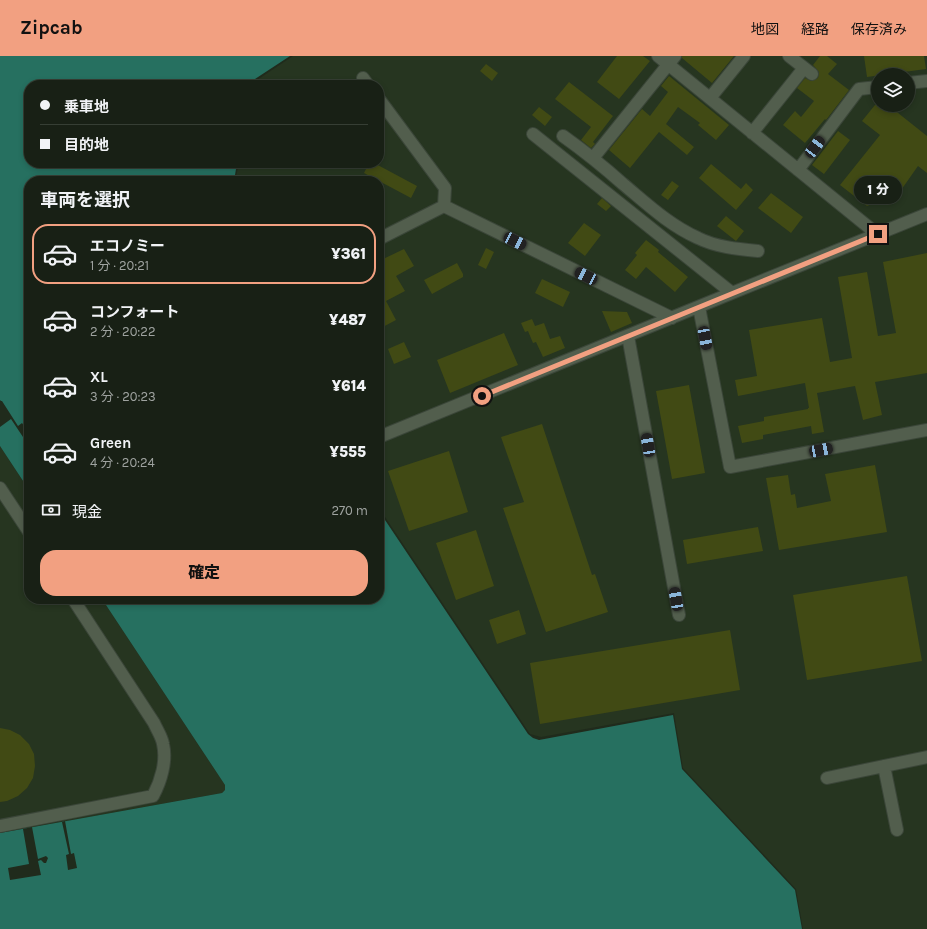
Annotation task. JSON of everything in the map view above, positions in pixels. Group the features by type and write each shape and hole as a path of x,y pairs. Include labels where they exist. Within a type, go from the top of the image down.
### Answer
{"street":[{"path":"658,56 672,60 710,98 878,234"},
{"path":"710,98 744,56"},
{"path":"752,133 808,71 789,56"},
{"path":"593,158 672,60"},
{"path":"915,82 927,81"},
{"path":"798,170 858,89 871,88"},
{"path":"384,106 445,188 444,206"},
{"path":"533,134 732,293"},
{"path":"563,136 593,158 664,218 680,229 699,239 726,247 758,251"},
{"path":"384,236 444,206"},
{"path":"444,206 672,318"},
{"path":"384,435 927,214"},
{"path":"699,307 730,466 927,430"},
{"path":"628,336 679,615"},
{"path":"0,488 24,524"},
{"path":"0,826 153,796 159,786 164,765 163,744 154,723 76,604"},
{"path":"827,778 927,757"},
{"path":"884,766 897,830"}],"shaded area":[{"path":"293,56 927,56 927,929 803,929 796,889 683,768 674,713 541,737 530,734 384,515 384,176 236,176 238,168 384,168 384,80 257,80"},
{"path":"0,446 24,482 24,604 105,604 225,785 225,790 222,793 0,833"}],"water":[{"path":"0,56 290,56 255,80 24,80 24,168 236,168 235,176 24,176 24,482 0,446"},
{"path":"384,518 528,734 533,738 539,740 673,715 682,769 795,890 802,929 0,929 0,833 222,793 225,790 225,785 105,604 384,604"}],"pier":[{"path":"0,400 18,426 22,423 24,426 24,436 23,437 11,419 0,427"},
{"path":"65,821 71,854 74,853 77,868 68,870 66,855 69,854 62,822"},
{"path":"32,827 38,859 46,856 48,858 46,863 41,860 38,861 41,875 10,880 8,868 29,864 23,829"}],"building":[{"path":"617,56 643,56 650,61 619,99 597,82"},
{"path":"682,56 734,56 712,83 682,58"},
{"path":"820,56 827,56 837,64 828,74 849,90 826,120 825,119 805,143 783,125 795,111 801,117 814,101 797,88 805,78 811,81 818,78 819,72 813,65"},
{"path":"864,56 924,56 926,69 915,70 915,68 871,68 871,76 867,77"},
{"path":"486,64 498,73 492,81 480,71"},
{"path":"669,76 729,125 716,140 698,125 700,123 678,107 666,124 694,147 687,155 659,132 630,168 609,150 642,109 650,116 668,92 661,86"},
{"path":"569,82 613,116 593,142 595,144 591,148 581,140 591,127 555,99"},
{"path":"539,107 552,117 545,126 532,115"},
{"path":"871,110 871,112 897,112 927,136 927,173 918,166 899,193 867,206 840,185 880,135 862,121"},
{"path":"838,131 850,140 824,174 812,165"},
{"path":"711,164 741,189 746,183 753,190 736,210 699,178"},
{"path":"366,168 383,168 417,186 411,198 384,184 384,176 370,176 364,173"},
{"path":"672,181 679,186 668,200 661,195"},
{"path":"771,193 803,217 791,233 758,208"},
{"path":"602,198 611,206 606,211 597,204"},
{"path":"726,216 744,231 736,241 717,226"},
{"path":"584,223 601,235 585,256 568,243"},
{"path":"646,240 688,277 675,292 646,267 636,279 625,270 637,255 635,253"},
{"path":"486,248 494,252 486,269 478,265"},
{"path":"404,249 414,266 396,276 405,291 386,301 396,320 384,326 384,259"},
{"path":"927,253 927,373 875,382 882,415 863,420 855,386 817,393 824,432 812,434 811,426 763,435 763,439 742,443 738,426 764,421 764,417 809,408 805,383 738,396 735,380 757,376 749,330 822,318 830,362 852,358 838,277 867,272 878,336 896,333 883,262"},
{"path":"457,263 463,277 432,294 424,280"},
{"path":"542,279 570,292 563,307 535,293"},
{"path":"602,311 627,312 632,323 611,332"},
{"path":"532,319 535,326 544,323 550,339 560,336 565,348 543,357 536,342 533,343 528,331 525,332 521,323"},
{"path":"504,333 518,365 450,393 437,360"},
{"path":"404,342 411,357 394,364 388,349"},
{"path":"689,385 705,473 672,479 656,391"},
{"path":"542,424 592,575 595,574 608,612 546,632 503,508 524,502 501,437"},
{"path":"449,451 468,512 409,531 388,471"},
{"path":"875,465 887,532 779,550 766,478 788,475 791,495 795,494 797,508 831,501 825,474"},
{"path":"758,527 763,551 687,564 683,540"},
{"path":"476,530 494,586 456,600 436,543"},
{"path":"907,576 922,661 807,680 793,595"},
{"path":"519,610 526,634 497,644 489,620"},
{"path":"730,630 740,690 540,724 530,663"},
{"path":"0,728 10,730 20,735 29,744 34,754 35,766 33,778 27,788 18,796 7,801 0,802"}],"route":[{"path":"482,396 878,234"}]}
